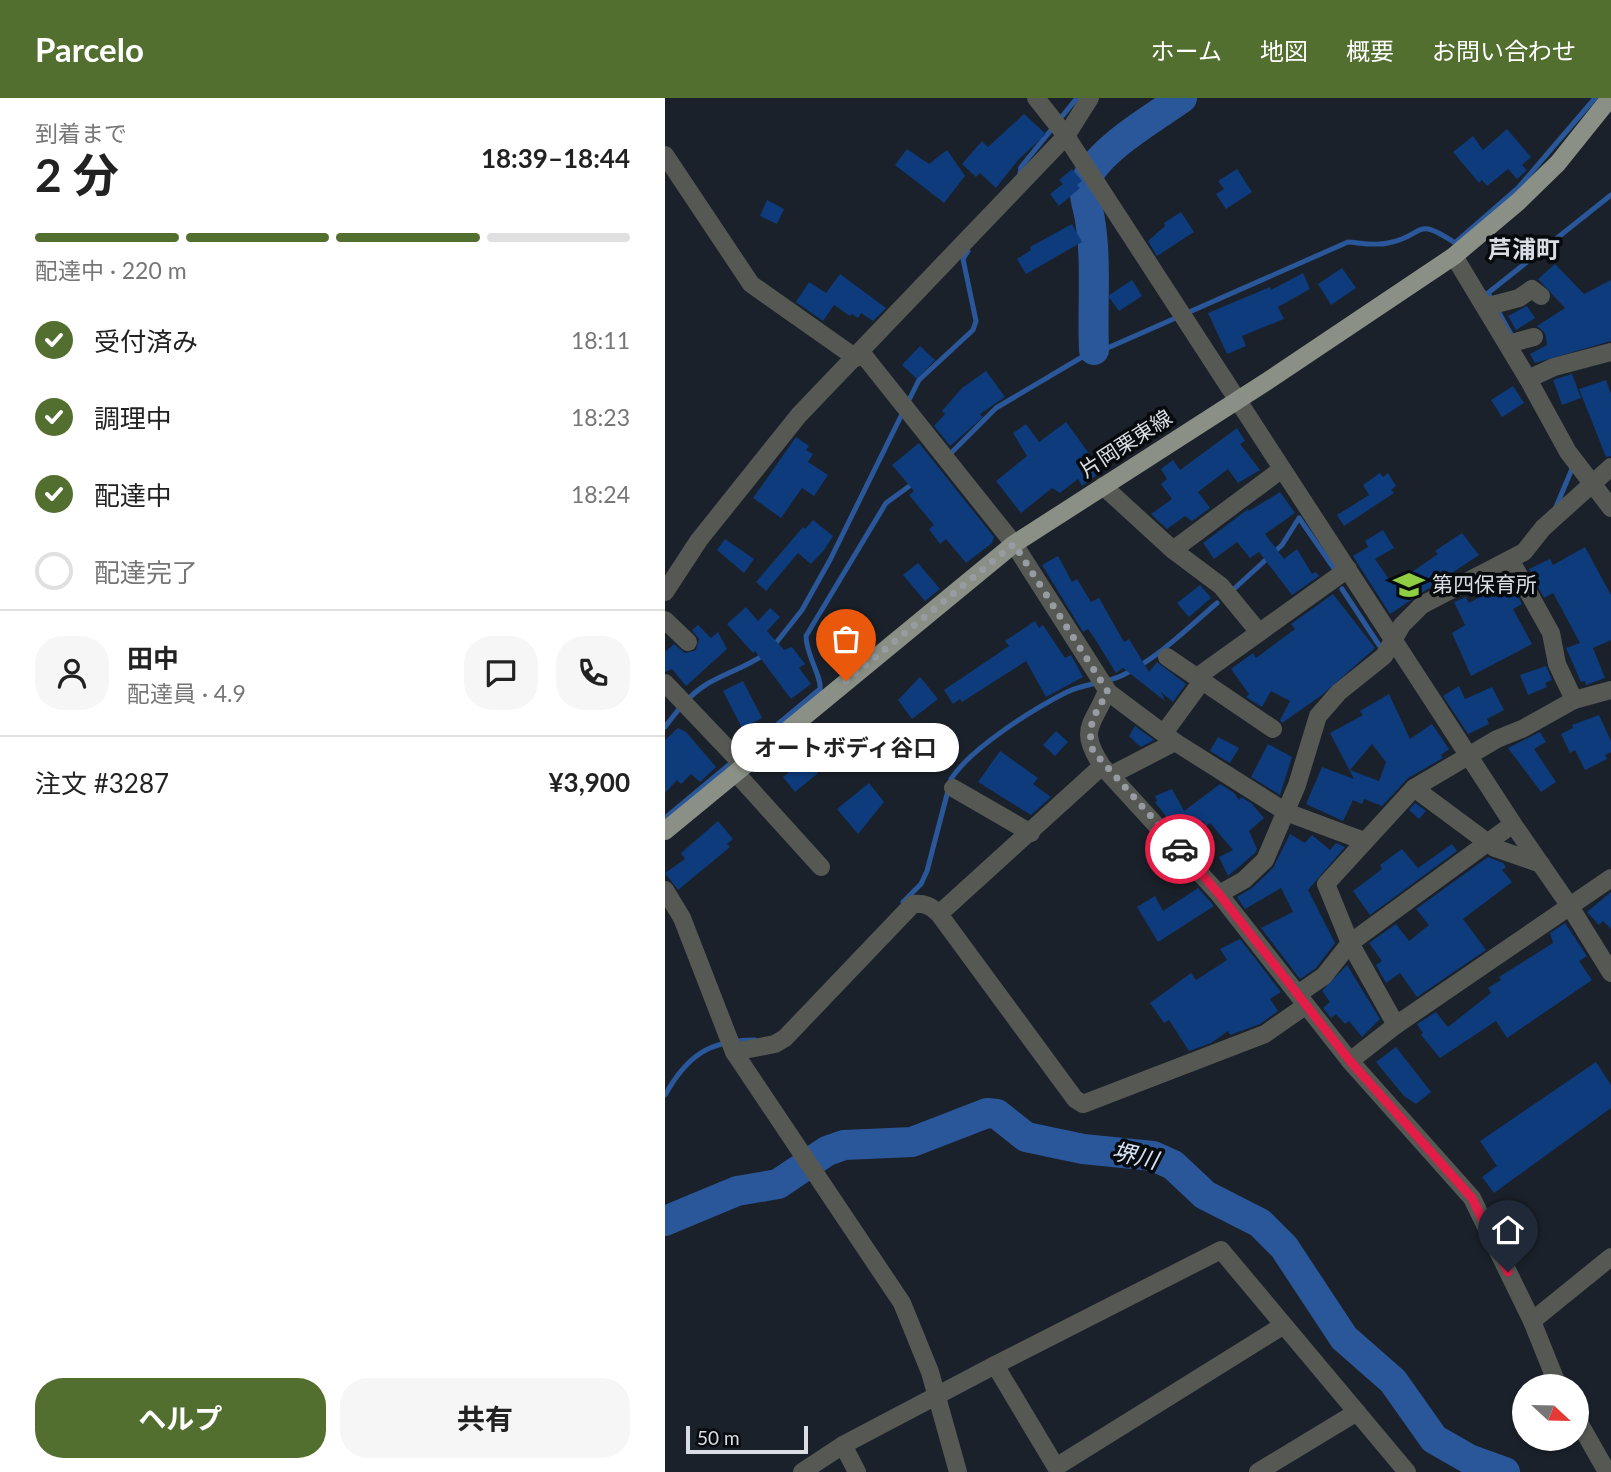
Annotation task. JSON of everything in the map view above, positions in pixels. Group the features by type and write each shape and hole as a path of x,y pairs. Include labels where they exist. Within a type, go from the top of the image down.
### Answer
{"main road":[{"name":"片岡栗東線","path":"665,831 1014,544 1454,256 1558,163 1610,98"}],"street":[{"path":"1036,98 1066,136 1611,973"},
{"path":"665,592 699,540 779,439 1066,136 1090,98"},
{"path":"665,155 751,284 859,355 1014,544 1107,691 1170,738 1286,812 1364,841"},
{"path":"1454,256 1519,341 1568,453 1611,508"},
{"path":"1489,305 1519,298 1532,289 1541,296"},
{"path":"1534,376 1611,352"},
{"path":"1219,894 1244,880 1265,860 1286,812 1318,716 1339,692 1397,647 1402,625 1422,605 1514,566 1543,528 1565,507 1586,477 1611,467"},
{"path":"1173,550 1282,469"},
{"path":"1103,486 1173,550 1221,586 1258,631"},
{"path":"1514,566 1551,634 1557,664 1574,700"},
{"path":"939,914 1107,770 1170,738 1200,679 1258,631 1348,569"},
{"path":"665,620 688,642"},
{"path":"1167,657 1273,729"},
{"path":"665,683 821,867"},
{"path":"1396,1024 1350,943 1326,884 1414,788 1574,700 1611,690"},
{"path":"1107,691 1092,717 1088,735 1093,751 1219,894 1350,1061 1472,1198 1532,1321 1554,1374"},
{"path":"953,788 1031,833"},
{"path":"1414,788 1487,843 1541,864"},
{"path":"734,1051 775,1044 785,1038 913,904 931,906 1075,1099 1083,1104 1265,1034 1324,976 1350,943 1513,824"},
{"path":"1350,1061 1396,1024 1611,878"},
{"path":"665,890 682,918 724,1032 734,1051 902,1303 936,1394 958,1472"},
{"path":"802,1472 843,1445 936,1394 1221,1250 1407,1472"},
{"path":"1532,1321 1611,1257"},
{"path":"995,1365 1057,1469 1284,1325"},
{"path":"1258,1472 1357,1412"},
{"path":"1589,1440 1605,1469"},
{"path":"843,1445 857,1472"}],"building":[{"path":"1024,114 1046,134 1019,159 996,188 980,173 976,177 962,164 982,141 988,147"},
{"path":"1507,129 1531,157 1522,165 1527,170 1517,179 1508,169 1487,186 1482,180 1479,183 1453,152 1473,136 1483,150"},
{"path":"907,149 929,164 947,150 965,176 944,203 895,165"},
{"path":"1072,169 1082,181 1077,185 1080,188 1059,206 1050,194 1063,184 1059,180"},
{"path":"1237,169 1252,192 1226,209 1216,194 1224,189 1218,181"},
{"path":"767,200 784,209 777,224 760,216"},
{"path":"1181,212 1194,232 1157,256 1148,241 1165,226 1164,223"},
{"path":"1072,224 1082,242 1026,274 1017,259 1031,250 1030,247"},
{"path":"1555,264 1584,294 1611,280 1611,341 1535,363 1530,354 1547,345 1545,333 1537,326 1565,308 1538,279"},
{"path":"1342,268 1356,288 1331,305 1318,284"},
{"path":"1303,273 1310,289 1278,307 1284,319 1242,336 1246,346 1227,354 1208,313 1270,287 1271,290"},
{"path":"840,274 886,308 873,321 861,313 858,318 852,314 850,316 834,305 823,321 796,302 809,282 826,293"},
{"path":"1132,280 1142,296 1119,311 1108,296"},
{"path":"1527,306 1535,318 1516,330 1508,316"},
{"path":"920,346 935,360 917,379 902,365"},
{"path":"986,371 1005,397 980,414 983,417 950,446 934,426 945,414 942,411 962,388"},
{"path":"1572,374 1581,398 1562,405 1553,380"},
{"path":"1606,380 1611,394 1611,456 1606,457 1579,389"},
{"path":"1513,386 1524,403 1502,417 1491,400"},
{"path":"1066,422 1102,471 1082,486 1078,479 1060,493 1052,488 1021,513 996,481 1027,456 1013,433 1026,424 1039,442"},
{"path":"1237,428 1245,441 1240,444 1260,470 1238,483 1228,469 1198,492 1210,508 1192,521 1185,516 1167,529 1151,514 1172,499 1161,484 1167,479 1161,469 1173,460 1180,470"},
{"path":"796,437 809,446 806,450 813,454 808,462 828,475 814,496 802,488 781,518 753,498"},
{"path":"919,443 994,537 992,543 966,563 946,539 940,544 929,529 934,525 909,495 914,491 892,465"},
{"path":"1380,473 1383,477 1388,473 1396,486 1391,490 1394,493 1344,526 1337,515 1369,495 1363,485"},
{"path":"1280,492 1295,513 1265,534 1284,559 1297,549 1312,574 1316,572 1319,576 1292,595 1259,552 1250,558 1237,542 1214,559 1203,543 1248,509 1249,511"},
{"path":"813,520 833,536 824,550 811,564 798,553 766,591 756,582 803,527 805,529"},
{"path":"1383,530 1394,548 1375,559 1393,585 1438,554 1435,551 1462,533 1479,555 1390,614 1353,556 1368,547 1365,541"},
{"path":"725,539 754,559 744,573 717,550"},
{"path":"1585,547 1611,595 1611,640 1593,648 1605,678 1586,685 1585,681 1581,682 1566,648 1580,643 1553,593 1544,598 1529,569 1550,559 1553,565"},
{"path":"1058,556 1072,582 1077,579 1091,602 1099,598 1124,642 1129,639 1149,672 1157,662 1186,684 1173,702 1161,692 1165,701 1123,668 1116,673 1088,629 1083,632 1042,565"},
{"path":"918,563 940,589 925,601 903,575"},
{"path":"1509,580 1522,604 1513,609 1532,644 1471,676 1452,633 1465,625 1454,602 1466,597 1469,603"},
{"path":"1200,585 1211,598 1189,617 1177,603"},
{"path":"1333,594 1375,648 1322,695 1282,723 1280,720 1290,701 1271,691 1262,707 1246,697 1249,694 1231,669 1253,653 1256,658 1295,629 1291,624"},
{"path":"746,607 758,621 770,608 780,617 767,631 784,650 792,647 805,664 799,668 811,684 791,699 755,651 753,653 727,624"},
{"path":"1035,621 1039,628 1043,625 1065,658 1071,655 1083,677 1046,697 1026,661 962,702 960,699 953,704 944,690 1009,646 1005,641"},
{"path":"698,625 711,638 718,632 727,649 686,686 672,669 665,672 665,652 674,644 685,653 696,650 699,639 692,630"},
{"path":"838,629 860,655 844,668 822,642"},
{"path":"1546,666 1552,680 1545,683 1547,687 1528,695 1520,675"},
{"path":"920,677 938,699 912,719 898,700"},
{"path":"743,681 762,718 742,728 723,691"},
{"path":"1459,686 1465,699 1492,687 1504,710 1487,719 1489,724 1468,734 1443,696"},
{"path":"1389,694 1410,739 1432,724 1449,749 1441,755 1443,758 1408,778 1382,806 1364,799 1362,804 1353,800 1343,821 1306,804 1322,767 1354,779 1330,733 1363,715 1360,711","holes":["1372,744 1386,762 1379,781 1350,770"]},
{"path":"1599,715 1611,741 1611,752 1605,755 1607,759 1585,770 1575,750 1570,753 1561,734 1573,728 1572,725"},
{"path":"844,725 862,747 845,761 827,739"},
{"path":"1135,726 1154,740 1141,747 1129,736"},
{"path":"678,728 686,732 716,767 700,782 691,774 681,784 677,780 665,793 665,740"},
{"path":"1056,731 1068,742 1055,756 1043,745"},
{"path":"1540,732 1546,742 1534,749 1556,782 1541,792 1508,748"},
{"path":"1218,737 1239,748 1230,763 1210,751"},
{"path":"1268,744 1292,757 1280,795 1251,777"},
{"path":"1000,751 1038,778 1033,784 1051,797 1031,815 978,782"},
{"path":"805,758 818,773 795,792 783,777"},
{"path":"869,783 884,802 858,834 837,809"},
{"path":"1220,784 1234,793 1239,800 1241,797 1251,803 1264,818 1249,831 1257,849 1255,853 1228,876 1219,857 1233,850 1210,823 1206,826 1203,821 1178,832 1155,802 1155,796 1172,789 1184,811"},
{"path":"1415,803 1426,811 1419,819 1409,810"},
{"path":"718,821 733,839 727,844 730,847 678,890 665,873 685,859 681,853"},
{"path":"1290,834 1305,843 1312,835 1330,850 1336,843 1345,847 1308,890 1335,943 1316,968 1300,979 1261,928 1293,912 1281,888 1245,909 1237,897 1252,888 1273,868"},
{"path":"1452,844 1457,851 1370,915 1353,891 1382,869 1380,865 1402,849 1418,868"},
{"path":"1488,857 1503,863 1506,867 1502,870 1512,882 1463,919 1486,950 1417,997 1400,973 1386,983 1376,965 1382,961 1369,943 1396,924 1409,941 1429,925 1416,909"},
{"path":"1198,888 1214,906 1158,942 1137,907 1155,896 1163,911"},
{"path":"1611,892 1611,929 1603,921 1599,925 1587,912"},
{"path":"1565,923 1587,956 1579,961 1592,980 1507,1038 1496,1021 1440,1058 1421,1035 1423,1033 1417,1024 1436,1012 1448,1027 1491,993 1488,988 1501,980 1499,977 1553,943 1550,933"},
{"path":"1240,939 1281,992 1270,999 1278,1011 1260,1024 1230,1035 1228,1031 1211,1043 1189,1051 1169,1020 1164,1023 1150,1003 1191,973 1196,980 1227,960 1220,949"},
{"path":"1347,965 1380,1019 1362,1037 1349,1021 1345,1024 1336,1014 1331,1018 1323,1008 1330,1002 1322,991"},
{"path":"1396,1047 1431,1092 1416,1104 1404,1096 1376,1062"},
{"path":"1596,1062 1611,1085 1611,1108 1494,1193 1482,1177 1497,1166 1480,1141"}],"waterway":[{"path":"1019,180 1021,167 1077,98"},
{"path":"1094,350 1093,252 1085,183 1094,167 1116,145 1182,98"},
{"path":"947,457 996,408 1094,350 1103,350 1348,242 1383,244 1425,229 1455,243 1518,188 1595,98"},
{"path":"1512,336 1488,293 1611,195"},
{"path":"907,404 919,380 973,330 976,321 963,259 968,251"},
{"path":"772,648 802,610 830,560 903,412"},
{"path":"1556,507 1574,464"},
{"path":"665,818 820,689 806,636 886,503 915,482"},
{"path":"1235,588 1282,545 1299,518 1333,567"},
{"path":"1342,589 1379,645"},
{"path":"903,902 921,884 927,871 951,779 960,767 1004,730 1053,699 1074,689 1116,678 1136,668 1172,642 1217,603"},
{"path":"665,727 701,688 765,654"},
{"path":"665,1095 682,1070 701,1053 725,1043 755,1040"},
{"name":"堺川","path":"665,1221 737,1191 778,1184 827,1151 844,1145 912,1142 987,1113 997,1114 1026,1137 1083,1149 1153,1156 1173,1165 1205,1195 1260,1223 1284,1247 1344,1338 1393,1381 1434,1439 1469,1459 1505,1472"}],"way so far":[{"path":"846,681 1014,544 1108,692 1092,717 1088,735 1093,751 1102,766 1113,774 1180,849"}],"place":[{"name":"第四保育所","path":"1409,585"},
{"name":"オートボディ谷口","path":"846,681"}],"district":[{"name":"芦浦町","path":"1524,250"}],"route":[{"path":"1180,849 1219,894 1350,1061 1472,1198 1508,1272"}]}
